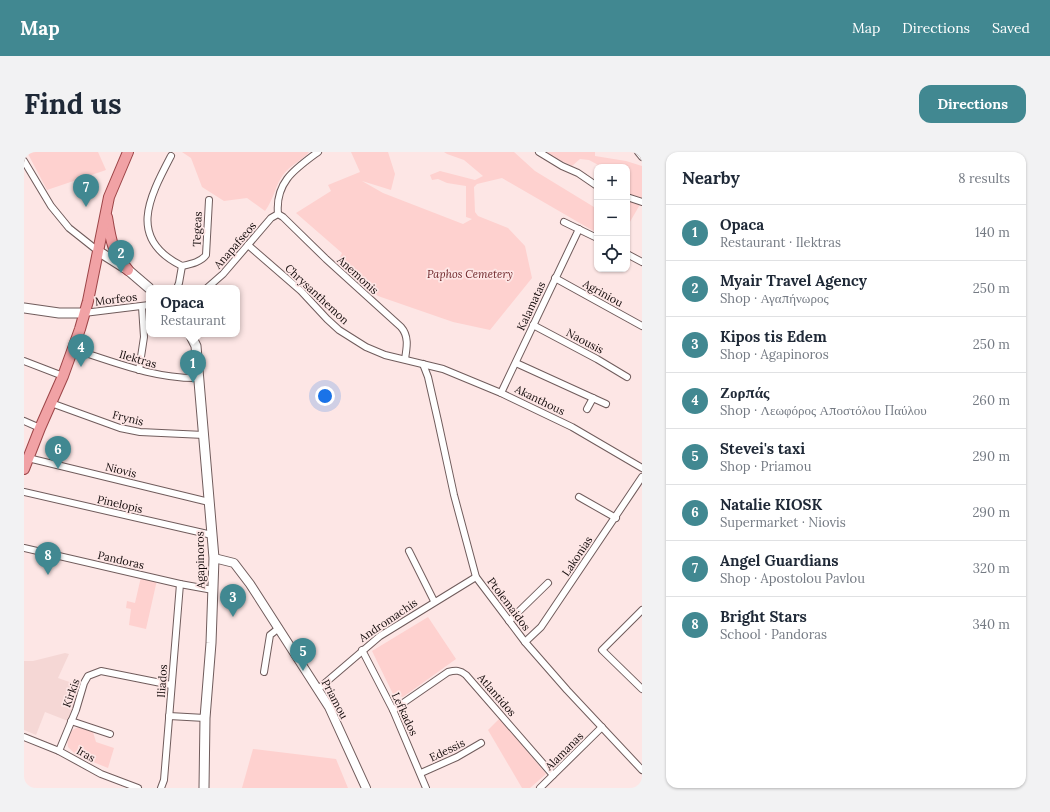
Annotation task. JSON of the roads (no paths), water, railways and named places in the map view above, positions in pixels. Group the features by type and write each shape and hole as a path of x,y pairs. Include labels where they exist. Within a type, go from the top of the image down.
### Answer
{"main road":[{"path":"24,469 73,349 83,317 106,208 112,189 128,152"},
{"path":"106,208 111,242 117,256 128,270"},
{"path":"98,251 128,270 146,285"},
{"path":"24,308 83,317"},
{"name":"Agapinoros","path":"192,337 196,346 214,558 211,643 205,718 204,788"}],"street":[{"path":"278,214 277,207 279,197 286,179 296,168 318,152"},
{"path":"539,152 562,166 578,173 594,184"},
{"path":"638,152 642,156"},
{"path":"171,156 150,197 147,213 150,236 154,244 170,260 182,266 178,285"},
{"path":"24,161 51,206 69,228 98,251"},
{"path":"630,198 642,202"},
{"name":"Tegeas","path":"182,266 197,261 206,255 209,200"},
{"name":"Anapafseos","path":"210,285 223,274 272,218 278,214"},
{"name":"Anemonis","path":"278,214 401,326 407,337 404,359"},
{"path":"564,222 594,236"},
{"name":"Kalamatas","path":"501,393 516,363 532,325 579,229"},
{"name":"Chrysanthemon","path":"248,245 301,291 339,330 366,347 385,355 423,364"},
{"path":"630,256 642,262"},
{"name":"Agriniou","path":"555,278 642,326"},
{"path":"139,370 144,337 146,306"},
{"name":"Morfeos","path":"83,317 146,306"},
{"name":"Naousis","path":"532,325 597,358 627,377"},
{"name":"Ilektras","path":"73,349 163,376 199,378"},
{"path":"24,361 63,376"},
{"path":"516,363 606,404"},
{"name":"Akanthous","path":"423,364 443,369 501,393 572,427 642,468"},
{"name":"Ptolemaidos","path":"423,364 428,378 454,495 476,577 525,642 567,690 642,770"},
{"path":"587,409 593,398"},
{"name":"Frynis","path":"51,403 120,428 140,432 204,435"},
{"path":"24,421 40,428"},
{"name":"Niovis","path":"28,458 209,502"},
{"name":"Lakonias","path":"525,642 541,627 616,518 642,477"},
{"name":"Pinelopis","path":"24,492 212,535"},
{"path":"579,497 616,518"},
{"name":"Pandoras","path":"24,548 180,584 213,590"},
{"path":"409,551 434,601"},
{"name":"Priamou","path":"214,558 234,563 250,584 329,707 366,788"},
{"name":"Andromachis","path":"318,689 380,636 434,601 476,577"},
{"path":"509,621 548,583"},
{"name":"Iliados","path":"161,788 164,780 170,716 171,686 180,584"},
{"path":"642,610 602,650 642,689"},
{"path":"264,672 270,635 279,628"},
{"name":"Lefkados","path":"362,650 393,710 421,773 426,788"},
{"name":"Atlantidos","path":"393,710 448,672 455,670 461,671 553,776"},
{"name":"Kirkis","path":"59,751 84,683 88,676 93,673 101,671 108,672 171,686"},
{"path":"170,716 205,718"},
{"path":"71,721 110,734"},
{"name":"Alamanas","path":"540,788 602,727"},
{"name":"Iras","path":"24,737 59,751 101,774 138,788"},
{"name":"Edessis","path":"421,773 457,757 481,743"}],"place":[{"name":"Angel Guardians","path":"86,207"},
{"name":"Myair Travel Agency","path":"121,273"},
{"name":"Ζορπάς","path":"81,367"},
{"name":"Opaca","path":"193,383"},
{"name":"Natalie KIOSK","path":"58,469"},
{"name":"Bright Stars","path":"48,575"},
{"name":"Kipos tis Edem","path":"233,617"},
{"name":"Stevei's taxi","path":"303,671"}],"park label":[{"name":"Paphos Cemetery","path":"470,274"}]}
